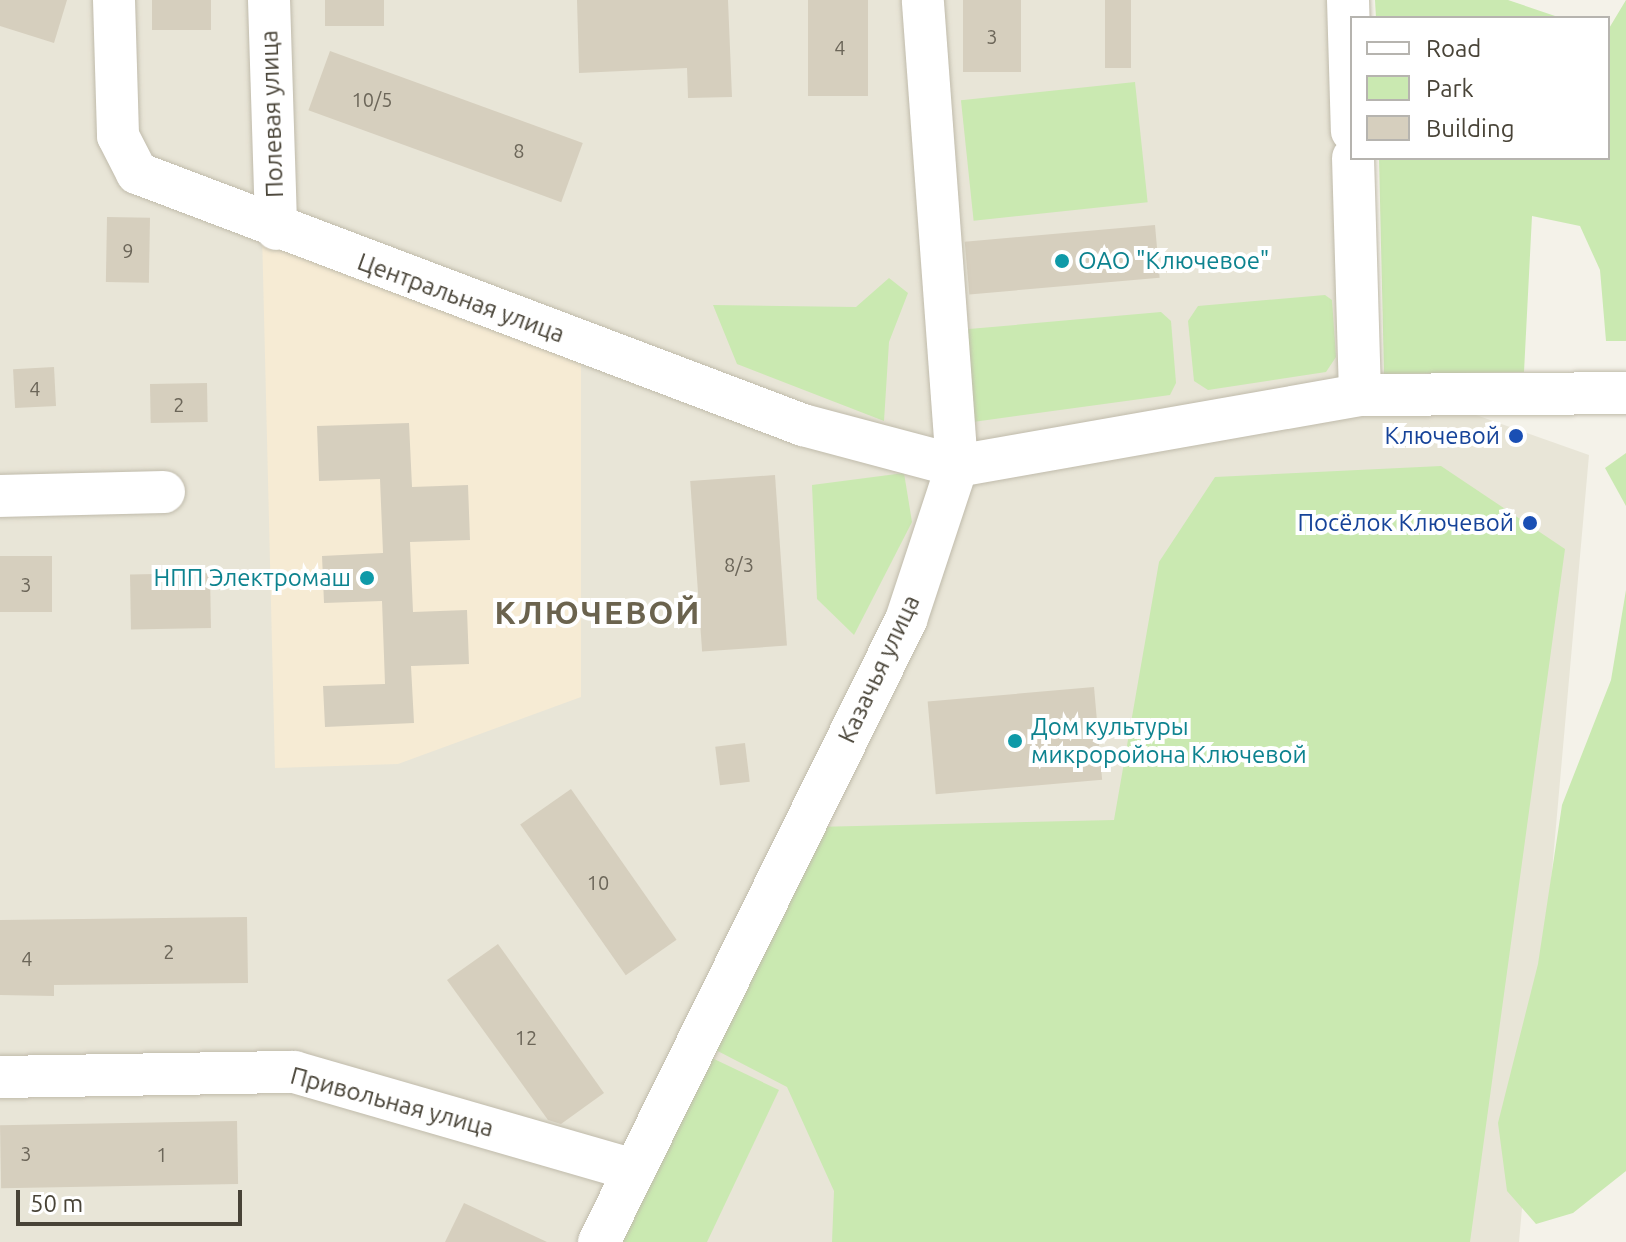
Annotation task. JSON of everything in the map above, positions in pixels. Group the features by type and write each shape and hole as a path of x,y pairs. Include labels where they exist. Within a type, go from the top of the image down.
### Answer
{"street":[{"name":"Центральная улица","path":"114,0 118,136 137,173 276,229 803,425 957,466"},
{"name":"Полевая улица","path":"269,0 276,229"},
{"name":"Казачья улица","path":"599,1242 906,620 957,466 923,0"},
{"path":"1348,0 1350,66"},
{"path":"1353,160 1360,395"},
{"path":"957,466 1360,395 1626,393"},
{"path":"0,496 164,492"},
{"name":"Привольная улица","path":"0,1077 294,1072 634,1170"}],"shaded area":[{"path":"0,0 1352,0 1350,160 1362,160 1375,379 1589,455 1519,1242 0,1242"},
{"path":"262,232 581,363 581,697 398,764 275,768"}],"green space":[{"path":"1375,0 1508,0 1555,16 1376,16"},
{"path":"1626,0 1626,341 1606,341 1600,270 1580,226 1532,216 1524,372 1384,374 1379,160 1610,160 1610,27"},
{"path":"1135,82 1148,202 974,221 961,100"},
{"path":"889,278 908,293 889,342 884,421 737,364 713,305 856,307"},
{"path":"1325,295 1332,300 1336,357 1326,372 1208,390 1194,381 1188,321 1198,306"},
{"path":"1161,312 1171,321 1176,383 1170,395 973,422 958,338 969,329"},
{"path":"1626,453 1626,506 1605,468"},
{"path":"1441,466 1565,549 1470,1242 832,1242 834,1191 787,1087 710,1047 814,827 1114,820 1159,562 1215,477"},
{"path":"904,473 912,522 854,635 817,599 812,485"},
{"path":"1626,590 1626,1171 1573,1213 1536,1224 1507,1191 1498,1123 1538,964 1562,805 1611,680"},
{"path":"691,1048 779,1090 707,1242 600,1242"}],"building":[{"path":"0,0 67,0 54,43 0,26"},
{"path":"152,0 211,0 211,30 152,30"},
{"path":"325,0 384,0 384,26 325,26"},
{"path":"577,0 728,0 732,97 688,98 687,68 579,73"},
{"path":"808,0 868,0 868,96 808,96"},
{"path":"963,0 1021,0 1021,72 963,72"},
{"path":"1105,0 1131,0 1131,68 1105,68"},
{"path":"330,51 583,143 561,202 308,110"},
{"path":"107,217 150,218 149,283 106,282"},
{"name":"ОАО \"Ключевое\"","path":"1155,225 1160,278 969,294 965,242"},
{"path":"54,367 56,406 15,408 13,369"},
{"path":"207,383 208,422 151,423 150,384"},
{"name":"НПП Электромаш","path":"409,423 412,487 468,485 470,540 410,542 413,612 467,610 469,664 411,666 414,723 325,727 323,686 385,684 382,601 324,603 322,556 383,553 380,479 319,481 317,426"},
{"path":"775,475 787,646 702,652 690,481"},
{"path":"0,556 52,556 52,612 0,612"},
{"path":"210,573 211,628 131,629 130,574"},
{"name":"Дом культуры микроройона Ключевой","path":"1094,687 1102,780 936,794 928,702"},
{"path":"745,743 750,782 720,785 715,747"},
{"path":"571,789 677,940 626,975 520,825"},
{"path":"247,917 248,983 54,985 54,996 0,995 0,920"},
{"path":"498,944 604,1093 561,1124 548,1120 447,980"},
{"path":"237,1121 238,1184 1,1188 0,1125"},
{"path":"464,1203 547,1242 445,1242"}],"place":[{"name":"ОАО \"Ключевое\"","path":"1062,261"},
{"name":"Ключевой","path":"1516,436"},
{"name":"Посёлок Ключевой","path":"1530,523"},
{"name":"НПП Электромаш","path":"367,578"},
{"name":"Дом культуры микроройона Ключевой","path":"1015,741"}],"district":[{"name":"КЛЮЧЕВОЙ","path":"598,612"}]}
